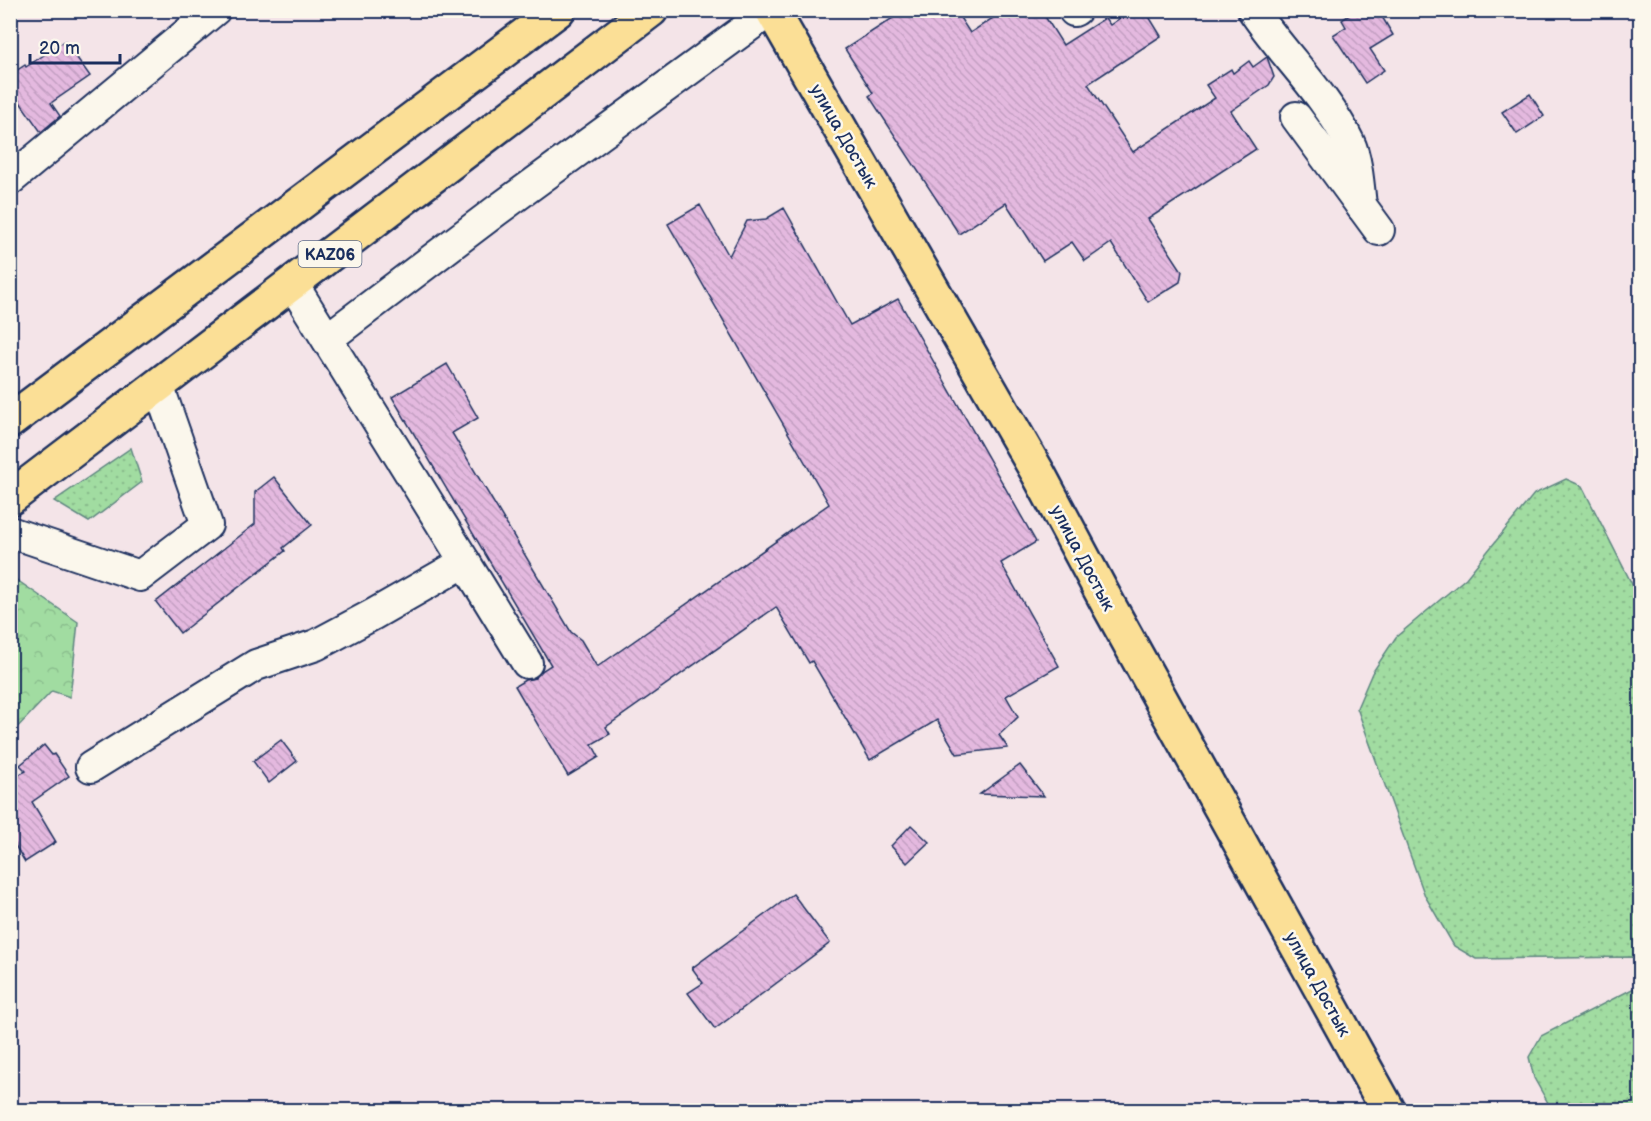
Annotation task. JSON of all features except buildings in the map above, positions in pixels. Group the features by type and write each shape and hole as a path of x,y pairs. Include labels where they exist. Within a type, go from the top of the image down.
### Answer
{"main road":[{"path":"10,420 558,10"},
{"name":"KАZ06","path":"10,498 651,10"},
{"name":"улица Достык","path":"772,10 1038,473 1388,1110"}],"street":[{"path":"10,180 215,10"},
{"path":"327,339 496,211 772,10"},
{"path":"1253,10 1267,32 1320,95 1350,144 1362,206"},
{"path":"1296,117 1379,230"},
{"path":"292,283 527,663"},
{"path":"10,532 140,576 207,525 158,385"},
{"path":"91,767 256,665 315,645 465,561"}],"green space":[{"path":"131,448 142,482 89,522 54,501"},
{"path":"1566,479 1582,486 1640,600 1640,959 1635,957 1476,959 1454,946 1425,896 1357,708 1372,673 1396,637 1466,578 1534,494"},
{"path":"11,576 78,622 70,697 52,691 11,734"},
{"path":"1640,985 1640,1110 1552,1110 1534,1078 1529,1057 1541,1036"}]}
